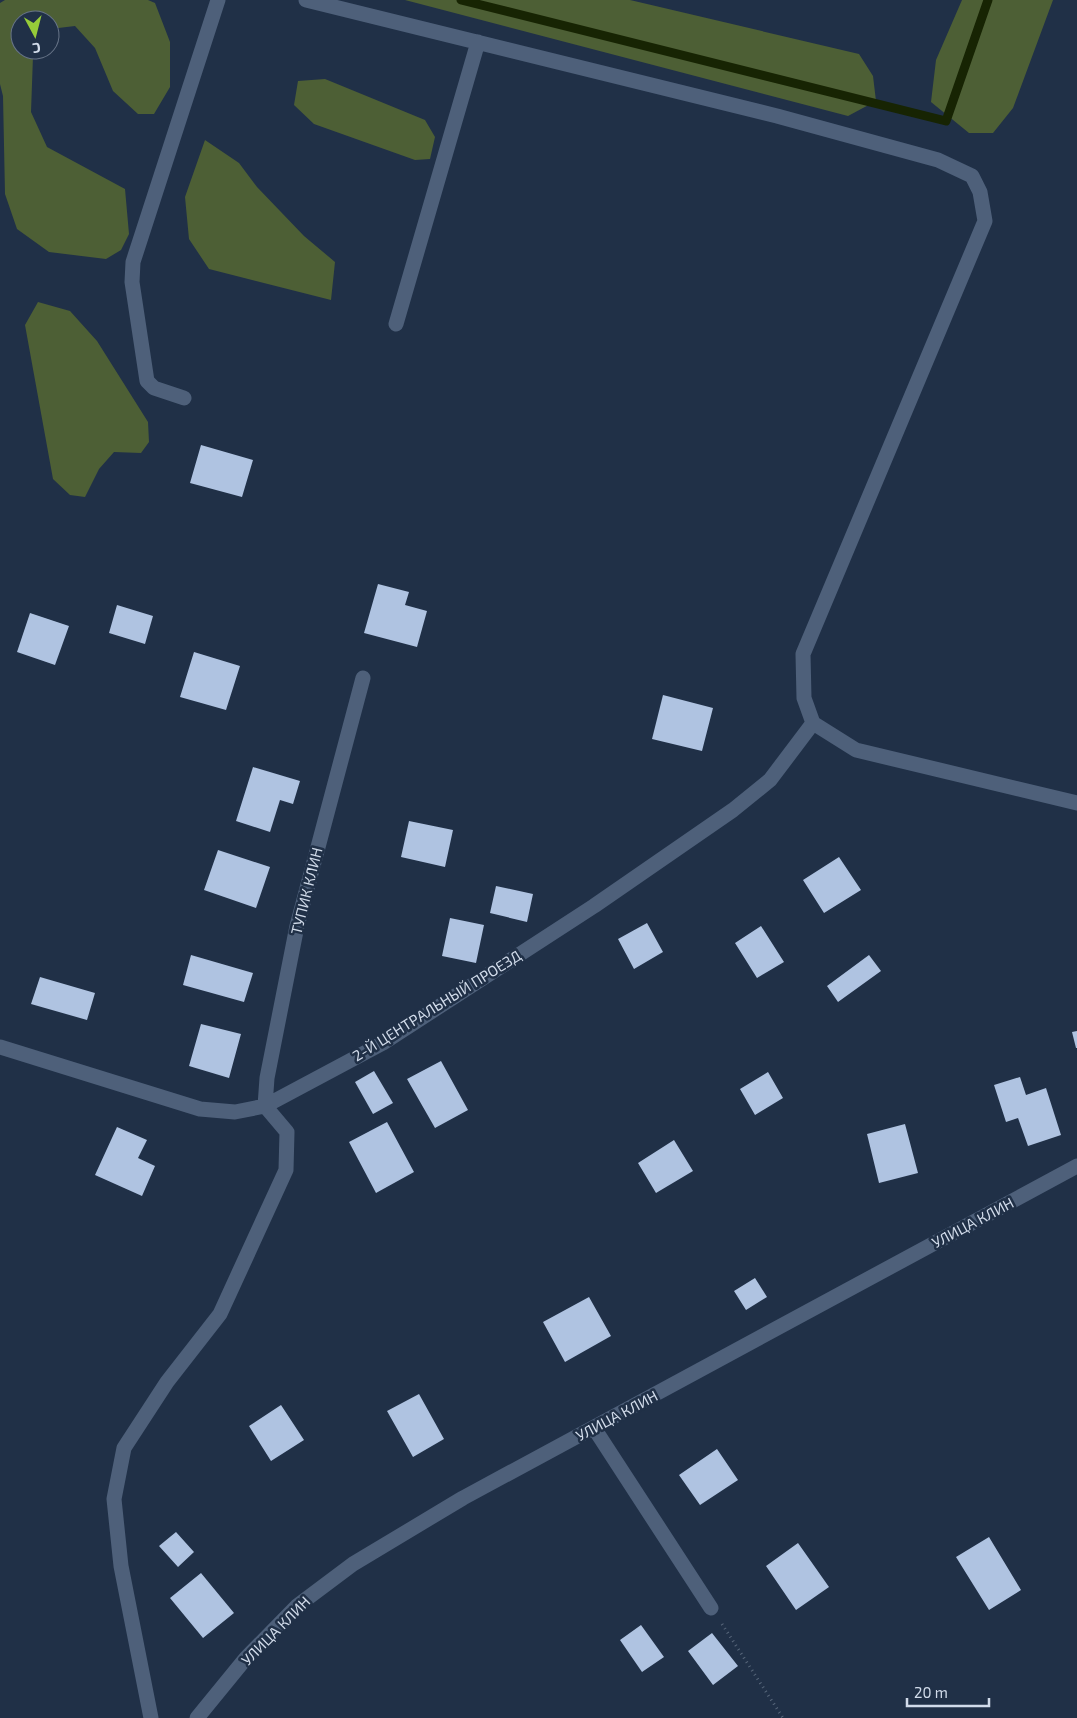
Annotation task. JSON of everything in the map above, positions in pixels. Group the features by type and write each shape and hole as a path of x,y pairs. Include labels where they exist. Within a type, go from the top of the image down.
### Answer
{"street":[{"path":"184,398 154,388 147,381 132,282 133,262 218,0"},
{"path":"306,0 767,114 938,160 972,176 980,192 985,221 803,654 804,698 812,723 856,750 1077,803"},
{"path":"396,324 478,42"},
{"name":"ТУПИК КЛИН","path":"265,1106 267,1078 297,926 363,678"},
{"name":"2-Й ЦЕНТРАЛЬНЫЙ ПРОЕЗД","path":"0,1047 200,1109 235,1112 265,1106 383,1043 594,906 733,810 770,780 812,723"},
{"path":"151,1718 121,1566 114,1499 124,1448 167,1382 220,1314 286,1170 287,1132 265,1106"},
{"name":"УЛИЦА КЛИН","path":"197,1718 246,1658 297,1606 353,1564 463,1498 1077,1166"},
{"path":"594,1428 711,1608"}],"path":[{"path":"711,1608 783,1718"}],"green space":[{"path":"5,0 148,0 155,3 170,42 170,87 154,114 138,114 113,91 95,48 75,26 60,28 60,10 10,10 10,60 33,60 31,112 47,147 125,189 129,234 121,250 106,259 49,252 17,229 5,194 3,96 0,84 0,3"},
{"path":"405,0 630,0 859,54 873,76 876,101 848,116"},
{"path":"962,0 1053,0 1013,108 993,133 969,133 931,102 936,60"},
{"path":"325,79 425,120 435,137 430,159 415,160 314,124 294,105 298,81"},
{"path":"205,140 239,163 257,187 304,236 335,262 331,300 209,269 189,239 185,197"},
{"path":"38,302 70,311 97,341 148,422 149,442 141,453 114,452 99,469 85,497 70,495 53,479 25,325"}],"building":[{"path":"201,445 253,460 242,497 190,483"},
{"path":"378,584 409,592 405,605 427,611 417,647 364,633"},
{"path":"117,605 153,616 145,644 109,633"},
{"path":"30,613 69,626 55,665 17,652"},
{"path":"194,652 240,666 226,710 180,697"},
{"path":"663,695 713,708 702,751 652,739"},
{"path":"253,767 300,781 293,804 280,800 270,832 236,821"},
{"path":"409,821 453,830 445,867 401,857"},
{"path":"218,850 270,867 256,908 204,890"},
{"path":"839,857 861,890 824,913 803,880"},
{"path":"496,886 533,894 527,922 490,913"},
{"path":"450,918 484,925 476,963 442,956"},
{"path":"647,923 663,952 634,969 618,939"},
{"path":"761,926 784,962 757,978 735,943"},
{"path":"191,955 253,973 244,1002 183,985"},
{"path":"869,955 881,971 838,1002 827,986"},
{"path":"40,977 95,993 87,1020 31,1004"},
{"path":"201,1024 241,1034 229,1078 189,1066"},
{"path":"1077,1031 1077,1048 1076,1048 1072,1032"},
{"path":"441,1061 468,1110 435,1128 407,1079"},
{"path":"374,1071 393,1103 373,1114 355,1082"},
{"path":"768,1072 783,1098 755,1115 740,1089"},
{"path":"1020,1077 1026,1095 1046,1088 1061,1135 1028,1146 1018,1118 1006,1122 994,1085"},
{"path":"387,1122 414,1172 376,1193 349,1142"},
{"path":"905,1124 918,1173 879,1183 867,1134"},
{"path":"117,1127 147,1140 138,1158 155,1166 142,1196 95,1175"},
{"path":"674,1140 693,1171 656,1193 638,1163"},
{"path":"755,1278 767,1297 746,1310 734,1291"},
{"path":"589,1297 611,1336 565,1362 543,1322"},
{"path":"419,1394 444,1439 413,1457 387,1411"},
{"path":"281,1405 304,1440 271,1461 249,1426"},
{"path":"717,1449 738,1480 700,1505 679,1475"},
{"path":"176,1532 194,1552 178,1567 159,1546"},
{"path":"989,1537 1021,1590 989,1610 956,1557"},
{"path":"798,1543 829,1587 796,1610 766,1566"},
{"path":"201,1573 234,1613 203,1638 170,1598"},
{"path":"641,1625 664,1657 642,1672 620,1640"},
{"path":"712,1633 738,1666 713,1685 688,1651"}],"waterway":[{"path":"461,0 946,121 988,0"}]}
